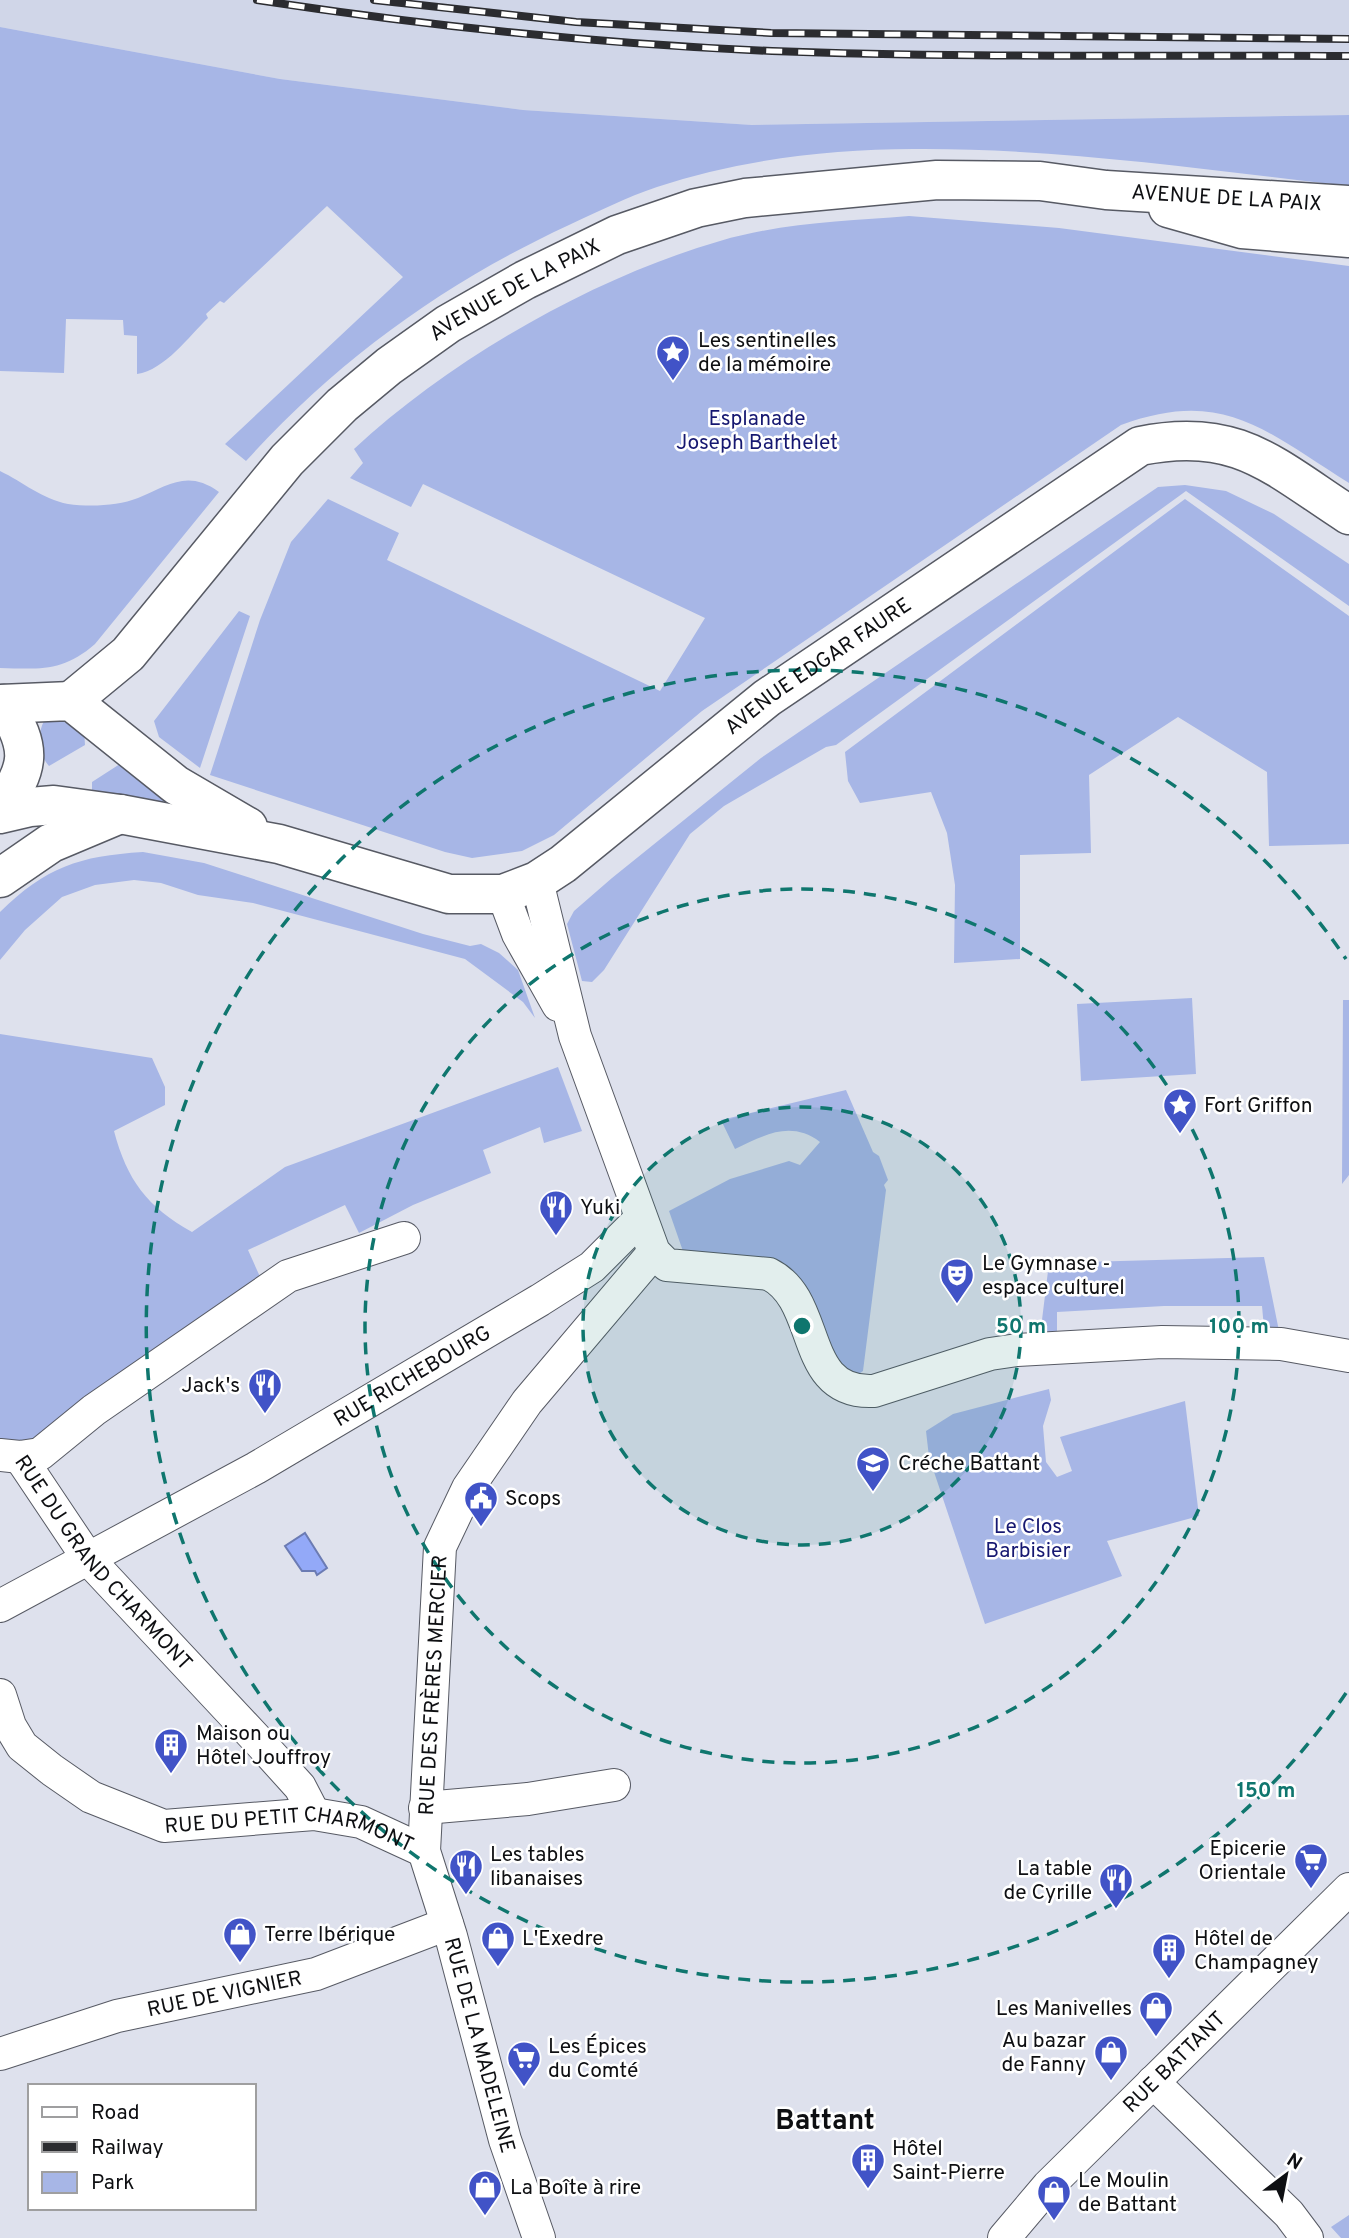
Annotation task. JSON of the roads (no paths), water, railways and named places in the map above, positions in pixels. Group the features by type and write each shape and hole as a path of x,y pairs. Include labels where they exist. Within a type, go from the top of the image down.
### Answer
{"main road":[{"name":"AVENUE DE LA PAIX","path":"71,701 128,654 287,460 342,405 389,366 448,324 525,279 617,235 696,208 745,198 937,180 1040,181 1106,190 1349,205"},
{"name":"AVENUE DE LA PAIX","path":"1106,190 1231,227 1349,238"},
{"name":"AVENUE EDGAR FAURE","path":"520,887 563,864 767,698 1140,446 1168,440 1210,441 1250,451 1349,515"},
{"path":"2,704 71,701 176,785 279,844"},
{"path":"0,812 19,783 24,747 18,726 2,704"},
{"path":"0,812 54,805 120,814 279,844 427,890 481,897 520,887"},
{"path":"0,878 51,843 120,814"}],"street":[{"path":"520,887 653,1252 667,1265 769,1274 783,1281 792,1292 825,1370 834,1381 855,1392 874,1391 990,1354 1017,1350 1162,1342 1281,1345 1349,1356"},
{"name":"RUE RICHEBOURG","path":"0,1606 256,1468 540,1300 592,1267 640,1219"},
{"name":"RUE DU GRAND CHARMONT","path":"10,1456 40,1454 94,1410 288,1276 404,1238"},
{"name":"RUE DES FRÈRES MERCIER","path":"424,1850 440,1547 468,1488 527,1402 653,1252"},
{"name":"RUE DU GRAND CHARMONT","path":"10,1456 89,1560 300,1787 314,1814"},
{"name":"RUE DU PETIT CHARMONT","path":"0,1695 10,1726 11,1752 91,1797 164,1826 314,1814 361,1822 424,1850"},
{"path":"425,1808 528,1799 614,1785"},
{"name":"RUE DE LA MADELEINE","path":"424,1850 447,1924 505,2140 539,2238"},
{"name":"RUE BATTANT","path":"1004,2238 1048,2186 1349,1889"},
{"name":"RUE DE VIGNIER","path":"0,2054 117,2016 316,1975 447,1924"},
{"path":"1153,2082 1289,2214 1307,2238"}],"railway":[{"path":"257,0 514,33 707,48 916,55 1349,56"},
{"path":"374,0 576,22 771,33 1349,39"}],"place":[{"name":"Les sentinelles de la mémoire","path":"673,382"},
{"name":"Fort Griffon","path":"1180,1135"},
{"name":"Yuki","path":"556,1237"},
{"name":"Le Gymnase - espace culturel","path":"957,1305"},
{"name":"Jack's","path":"265,1415"},
{"name":"Créche Battant","path":"873,1493"},
{"name":"Scops","path":"481,1528"},
{"name":"Maison ou Hôtel Jouffroy","path":"171,1775"},
{"name":"Epicerie Orientale","path":"1311,1890"},
{"name":"Les tables libanaises","path":"466,1896"},
{"name":"La table de Cyrille","path":"1116,1910"},
{"name":"Terre Ibérique","path":"240,1964"},
{"name":"L'Exedre","path":"498,1968"},
{"name":"Hôtel de Champagney","path":"1169,1980"},
{"name":"Les Manivelles","path":"1156,2038"},
{"name":"Au bazar de Fanny","path":"1111,2082"},
{"name":"Les Épices du Comté","path":"524,2088"},
{"name":"Hôtel Saint-Pierre","path":"868,2190"},
{"name":"La Boîte à rire","path":"485,2217"},
{"name":"Le Moulin de Battant","path":"1054,2222"}],"district":[{"name":"Battant","path":"825,2119"}],"park label":[{"name":"Esplanade Joseph Barthelet","path":"757,430"},
{"name":"Le Clos Barbisier","path":"1028,1538"}]}
